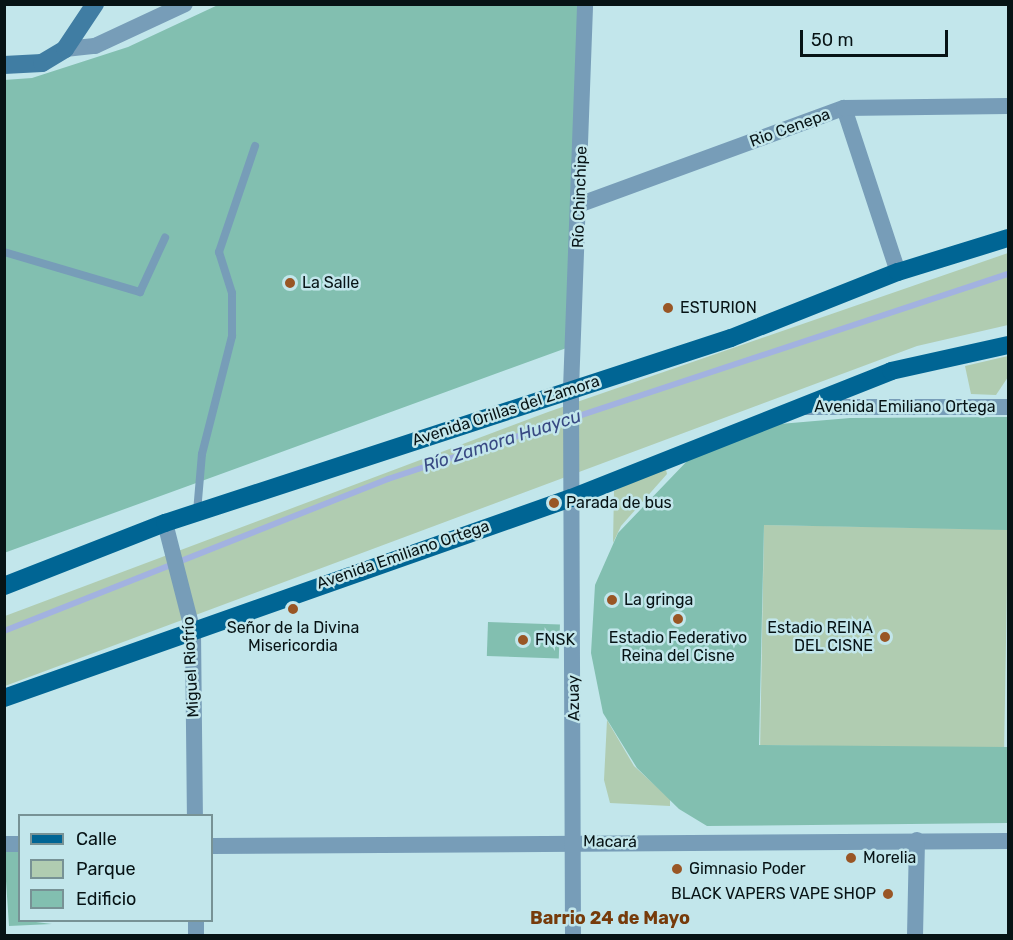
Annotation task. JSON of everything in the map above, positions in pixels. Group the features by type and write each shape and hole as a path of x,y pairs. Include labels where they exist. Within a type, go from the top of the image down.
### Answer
{"main road":[{"path":"4,65 42,63 64,49 95,4"},
{"name":"Avenida Orillas del Zamora","path":"4,586 167,530 197,513 731,338 898,272 1008,238"},
{"name":"Avenida Emiliano Ortega","path":"4,698 192,624 571,491 801,407 891,370 1008,345"}],"street":[{"path":"64,49 95,46 185,4"},
{"name":"Río Chinchipe","path":"571,389 581,204 585,4"},
{"name":"Rio Cenepa","path":"581,204 844,108 1008,106"},
{"path":"844,108 898,272"},
{"name":"Azuay","path":"571,389 576,841 573,936"},
{"name":"Avenida Emiliano Ortega","path":"801,407 1008,407"},
{"name":"Miguel Riofrío","path":"167,530 192,624 195,814"},
{"path":"915,936 917,840"},
{"name":"Macará","path":"213,846 576,841 1008,841"}],"lane":[{"path":"197,513 202,454 232,336 232,293 219,252 255,146"},
{"path":"4,252 140,292 165,238"}],"green space":[{"path":"1008,253 1008,325 917,346 5,686 5,616 548,412"},
{"path":"1008,356 1008,377 996,395 971,394 965,366"},
{"path":"665,465 667,474 621,526 613,543 614,491"},
{"name":"Estadio REINA DEL CISNE","path":"764,525 1008,529 1004,749 760,745"},
{"path":"607,720 634,766 670,799 670,806 610,803 604,780"}],"building":[{"name":"La Salle","path":"220,4 581,4 572,346 4,553 4,80 32,78 128,47"},
{"name":"Estadio Federativo Reina del Cisne","path":"1008,417 1008,530 764,525 759,745 1008,747 1008,823 707,826 679,809 637,768 603,713 591,653 595,585 618,533 690,458 768,425 850,418"},
{"name":"FNSK","path":"488,622 560,625 559,658 487,656"},
{"path":"4,851 18,851 18,922 52,924 9,926"}],"waterway":[{"name":"Río Zamora Huaycu","path":"4,631 388,479 1008,274"}],"place":[{"name":"La Salle","path":"290,283"},
{"name":"ESTURION","path":"668,308"},
{"name":"Parada de bus","path":"554,503"},
{"name":"La gringa","path":"612,600"},
{"name":"Señor de la Divina Misericordia","path":"293,609"},
{"name":"Estadio Federativo Reina del Cisne","path":"678,619"},
{"name":"Estadio REINA DEL CISNE","path":"885,637"},
{"name":"FNSK","path":"523,640"},
{"name":"Morelia","path":"851,858"},
{"name":"Gimnasio Poder","path":"677,869"},
{"name":"BLACK VAPERS VAPE SHOP","path":"888,894"}],"district":[{"name":"Barrio 24 de Mayo","path":"610,918"}]}
